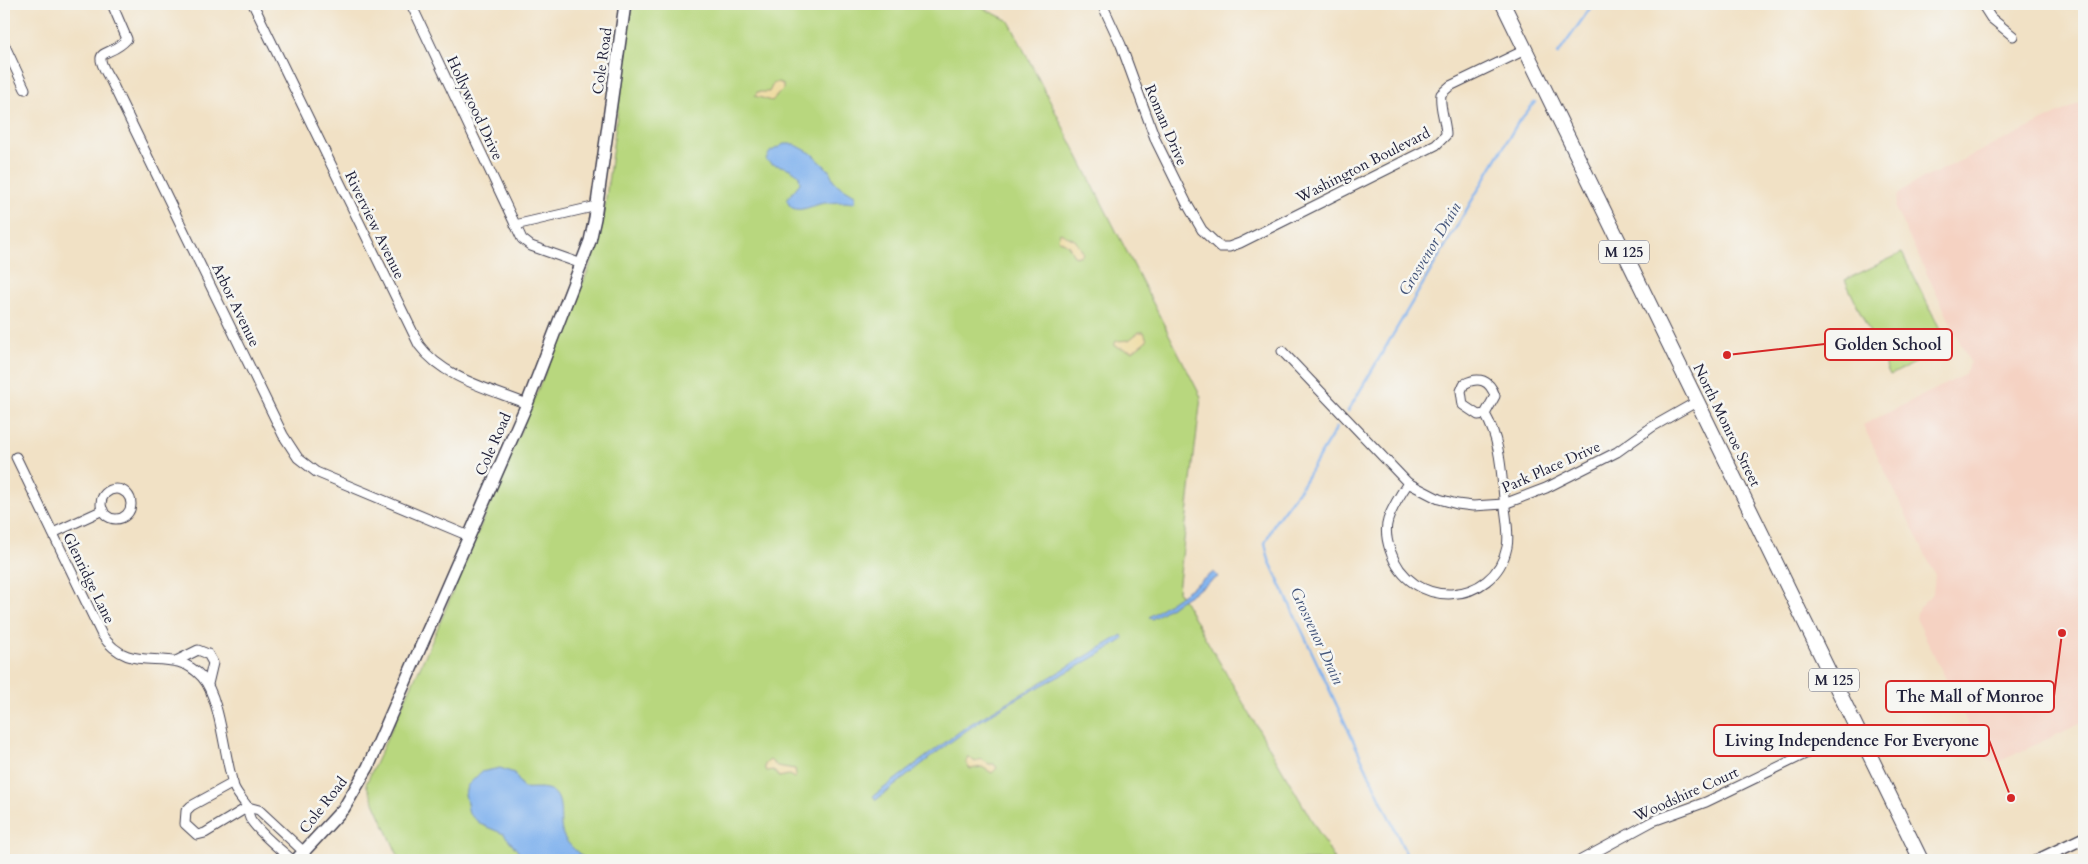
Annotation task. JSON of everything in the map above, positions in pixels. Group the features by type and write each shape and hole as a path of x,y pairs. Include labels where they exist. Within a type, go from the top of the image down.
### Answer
{"main road":[{"name":"North Monroe Street","path":"1503,4 1921,860"}],"street":[{"name":"Arbor Avenue","path":"112,4 127,39 104,53 100,63 112,81 283,435 298,458 316,472 469,536"},
{"name":"Riverview Avenue","path":"254,4 419,345 426,355 445,369 527,404"},
{"name":"Hollywood Drive","path":"411,4 522,239 532,246 582,264"},
{"name":"Cole Road","path":"300,858 344,808 368,767 527,404 582,264 590,241 597,206 625,4"},
{"name":"Roman Drive","path":"1102,4 1121,45 1156,141 1186,204 1202,230 1220,246"},
{"path":"1982,4 1991,18 2013,36"},
{"path":"4,44 25,89"},
{"name":"Washington Boulevard","path":"1220,246 1229,247 1240,243 1436,145 1446,135 1446,125 1440,102 1441,94 1450,86 1525,50"},
{"path":"515,225 597,206"},
{"name":"Park Place Drive","path":"1282,351 1408,483 1439,499 1473,506 1504,504 1546,488 1617,452 1652,427 1698,401"},
{"path":"1408,483 1387,522 1388,542 1394,562 1407,579 1433,593 1448,596 1473,588 1495,570 1507,547 1498,446 1494,430 1485,414"},
{"name":"Glenridge Lane","path":"16,457 102,635 111,648 131,659 176,661 196,671 208,684 214,701 233,783 239,796 248,808 250,819 300,858"},
{"path":"53,533 102,510"},
{"name":"Glenridge Lane","path":"176,661 198,650 208,654 213,663 208,684"},
{"name":"Woodshire Court","path":"1581,860 1653,821 1706,802 1857,729"},
{"path":"233,783 191,806 186,811 185,824 197,835 206,833 248,808"},
{"name":"Glenridge Lane","path":"248,808 259,810 300,858"},
{"path":"2038,860 2084,838"},
{"path":"4,854 7,860"}],"shaded area":[{"path":"2084,101 2084,722 1996,763 1985,759 1916,618 1919,607 1933,593 1935,575 1863,425 1964,375 1970,363 1895,208 1898,195 1910,185"}],"green space":[{"path":"632,4 975,4 1009,21 1201,397 1178,591 1335,860 400,860 366,784 432,641 590,266 603,220"},
{"path":"1902,253 1949,347 1890,375 1845,280"}],"sand":[{"path":"778,82 783,84 783,89 772,101 755,96 757,92 769,92 773,84"},
{"path":"1060,233 1075,240 1083,252 1082,255 1075,257 1068,245 1058,239"},
{"path":"1139,332 1144,332 1147,340 1133,351 1114,346 1116,341 1129,340"},
{"path":"968,756 975,762 981,759 989,764 994,764 997,768 992,773 982,767 970,769 966,763"},
{"path":"770,760 777,766 795,769 796,776 794,778 789,775 779,777 773,770 765,770 765,764"}],"water":[{"path":"784,144 794,144 811,153 829,170 835,183 855,195 855,201 853,203 825,203 803,209 793,208 789,205 787,199 800,183 799,176 790,169 772,164 766,159 770,152"},
{"path":"1214,572 1218,577 1152,619 1149,617"},
{"path":"1122,635 1124,639 1109,649 982,720 876,800 873,796 967,726"},
{"path":"500,768 514,773 523,788 544,788 553,792 559,803 564,837 586,860 525,860 504,834 482,825 469,814 465,794 467,786 481,772"}],"waterway":[{"name":"Grosvenor Drain","path":"1558,54 1593,4"},
{"name":"Grosvenor Drain","path":"1348,411 1517,124 1535,102"},
{"name":"Grosvenor Drain","path":"1337,427 1299,490 1275,522 1265,543 1269,560 1409,860"}],"place":[{"name":"Golden School","path":"1727,355"},
{"name":"The Mall of Monroe","path":"2062,633"},
{"name":"Living Independence For Everyone","path":"2011,798"}]}
